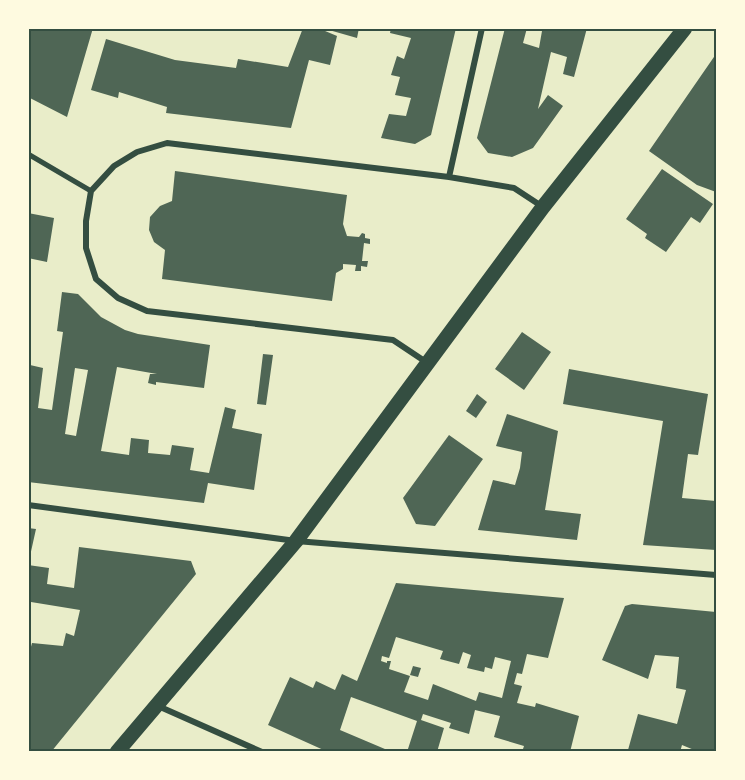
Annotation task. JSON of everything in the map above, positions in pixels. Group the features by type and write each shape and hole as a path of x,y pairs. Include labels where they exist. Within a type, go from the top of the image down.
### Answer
{"main road":[{"path":"117,752 296,541 543,207 685,28"}],"street":[{"path":"449,177 482,28"},
{"path":"429,363 393,340 147,310 118,298 96,279 86,248 86,221 91,191 114,166 137,152 167,143 449,177 514,188 543,207"},
{"path":"28,154 91,191"},
{"path":"28,506 296,541 717,575"},
{"path":"155,705 262,752"}],"building":[{"path":"28,28 93,28 67,117 28,97"},
{"path":"303,28 318,28 337,36 330,65 309,60 291,128 166,113 167,107 119,92 118,98 91,90 106,39 175,60 236,68 238,59 288,67"},
{"path":"322,28 359,28 357,38"},
{"path":"391,28 456,28 431,135 415,144 381,138 389,114 406,116 411,98 395,95 400,77 391,75 397,56 404,59 411,38 390,33"},
{"path":"505,28 527,28 523,43 539,48 542,31 534,28 587,28 574,77 563,74 567,57 551,52 538,109 548,95 563,106 533,148 512,157 488,153 477,138"},
{"path":"716,54 716,192 697,185 649,151"},
{"path":"662,169 713,204 700,223 691,217 666,252 645,238 647,234 626,219"},
{"path":"175,171 347,195 343,224 347,236 359,237 362,233 365,234 365,238 370,239 370,244 364,243 362,261 368,261 367,267 361,266 361,271 355,271 356,265 343,264 343,269 336,273 332,301 162,279 165,250 154,242 149,230 150,217 160,206 172,201"},
{"path":"28,213 54,218 47,262 28,258"},
{"path":"62,292 78,294 101,317 125,330 210,345 204,388 156,382 156,385 148,383 150,374 157,374 117,367 101,451 129,455 131,438 149,440 148,453 170,455 172,445 194,448 190,470 209,473 225,407 236,410 232,428 262,434 254,490 208,483 204,503 28,482 30,365 43,368 38,408 52,410 63,332 57,331","holes":["75,368 88,370 76,436 65,434"]},
{"path":"522,332 551,352 524,390 495,369"},
{"path":"263,354 273,355 266,405 257,404"},
{"path":"569,369 708,394 698,455 688,454 682,498 716,501 716,550 643,545 663,421 563,404"},
{"path":"477,394 487,402 476,418 466,411"},
{"path":"507,414 558,431 545,510 581,514 577,540 478,530 493,480 515,485 520,468 522,452 496,446"},
{"path":"449,435 483,459 435,526 416,524 403,498"},
{"path":"28,528 36,529 30,556 28,555"},
{"path":"79,547 191,561 196,574 51,752 28,752 28,658 32,643 63,646 66,633 74,636 80,610 31,602 28,608 28,565 49,568 47,584 74,588"},
{"path":"396,583 564,598 548,658 527,654 522,674 517,673 514,684 522,686 517,703 535,707 536,703 579,716 570,752 522,752 524,746 494,737 500,716 475,710 469,734 449,728 451,723 423,714 421,720 444,728 437,752 407,752 417,721 351,697 340,730 392,752 328,752 268,725 290,677 313,688 316,681 335,690 342,674 357,681","holes":["396,637 443,651 440,659 459,664 463,652 471,655 467,668 484,672 485,667 492,669 495,657 511,661 502,698 479,692 476,701 433,684 428,700 404,692 410,676 389,669 391,661 387,663 381,661 382,656 389,658"]},
{"path":"632,604 716,612 716,752 699,752 682,745 680,752 628,750 638,714 677,724 686,690 676,688 679,657 655,655 648,679 602,660 625,606"},
{"path":"413,666 421,668 418,677 410,675"}]}
